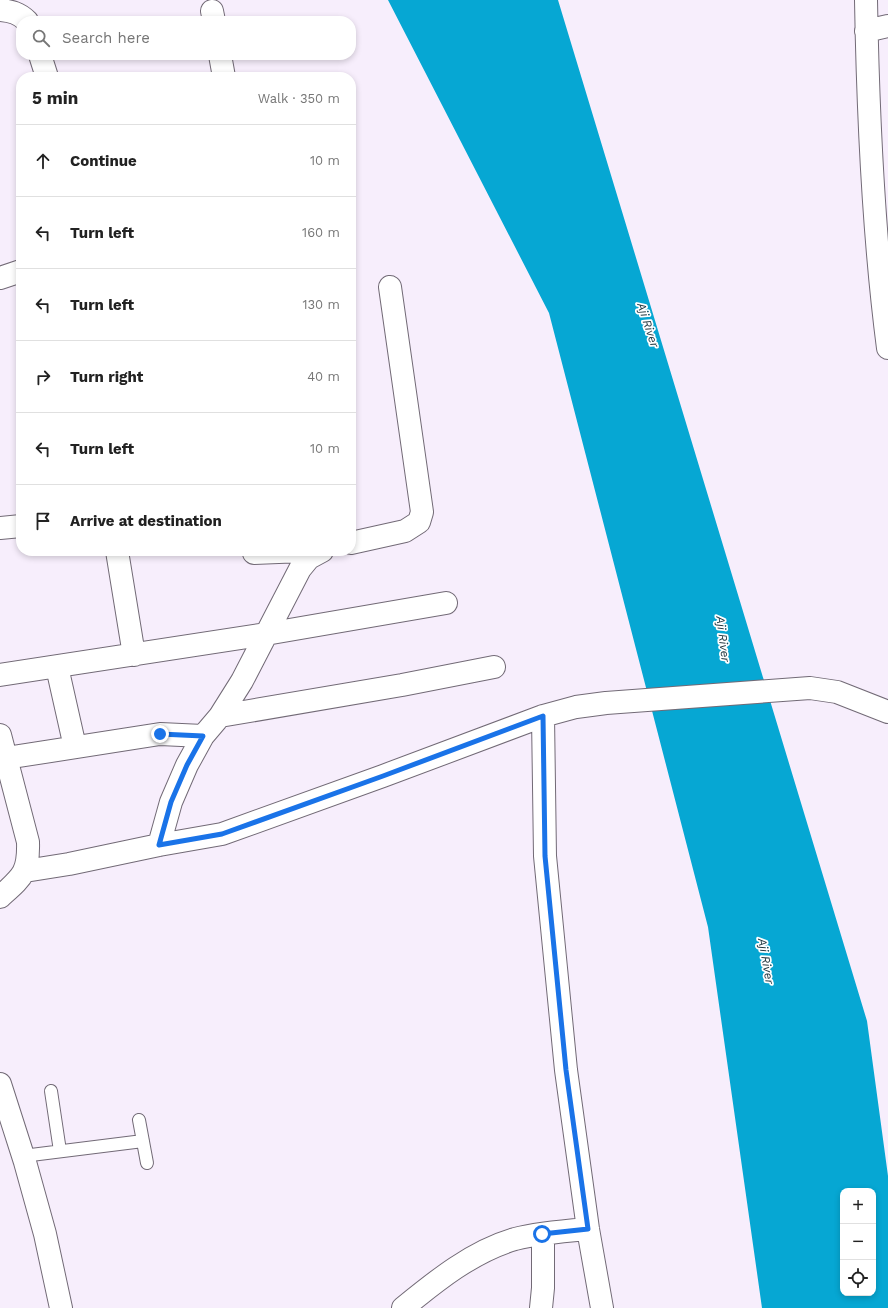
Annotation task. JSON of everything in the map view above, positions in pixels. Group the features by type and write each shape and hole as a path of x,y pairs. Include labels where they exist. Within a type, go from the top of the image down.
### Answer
{"street":[{"path":"866,0 866,63 880,157 875,236 885,299 888,348"},
{"path":"0,10 10,11 21,16"},
{"path":"866,31 888,26"},
{"path":"42,60 45,72"},
{"path":"221,60 223,72"},
{"path":"0,278 16,273"},
{"path":"356,543 405,530 418,522 422,512 390,287"},
{"path":"0,528 16,526"},
{"path":"118,556 134,655"},
{"path":"159,845 171,802 187,765 203,736 220,716 242,681 300,570 309,558 313,556"},
{"path":"0,675 266,634 446,603"},
{"path":"57,667 75,747"},
{"path":"220,716 402,685 494,667"},
{"path":"25,871 69,864 159,845 222,834 543,716 576,707 606,703 810,688 837,692 888,712"},
{"path":"543,716 545,856 566,1070 588,1229 602,1308"},
{"path":"0,734 28,842 29,857 25,871 15,883 0,896"},
{"path":"6,758 160,734 203,736"},
{"path":"0,1084 23,1156 45,1234 61,1308"},
{"path":"403,1308 423,1292 476,1256 494,1246 515,1239 542,1234 588,1229"},
{"path":"541,1308 543,1288 542,1234"}],"lane":[{"path":"51,1091 60,1151"},
{"path":"139,1120 147,1162"},
{"path":"23,1156 143,1141"}],"water":[{"name":"Aji River","path":"388,0 558,0 867,1021 888,1176 888,1308 762,1308 708,927 549,313"}],"route":[{"path":"160,734 203,736 187,765 171,802 159,845 222,834 543,716 545,856 566,1070 588,1229 542,1234"}]}
